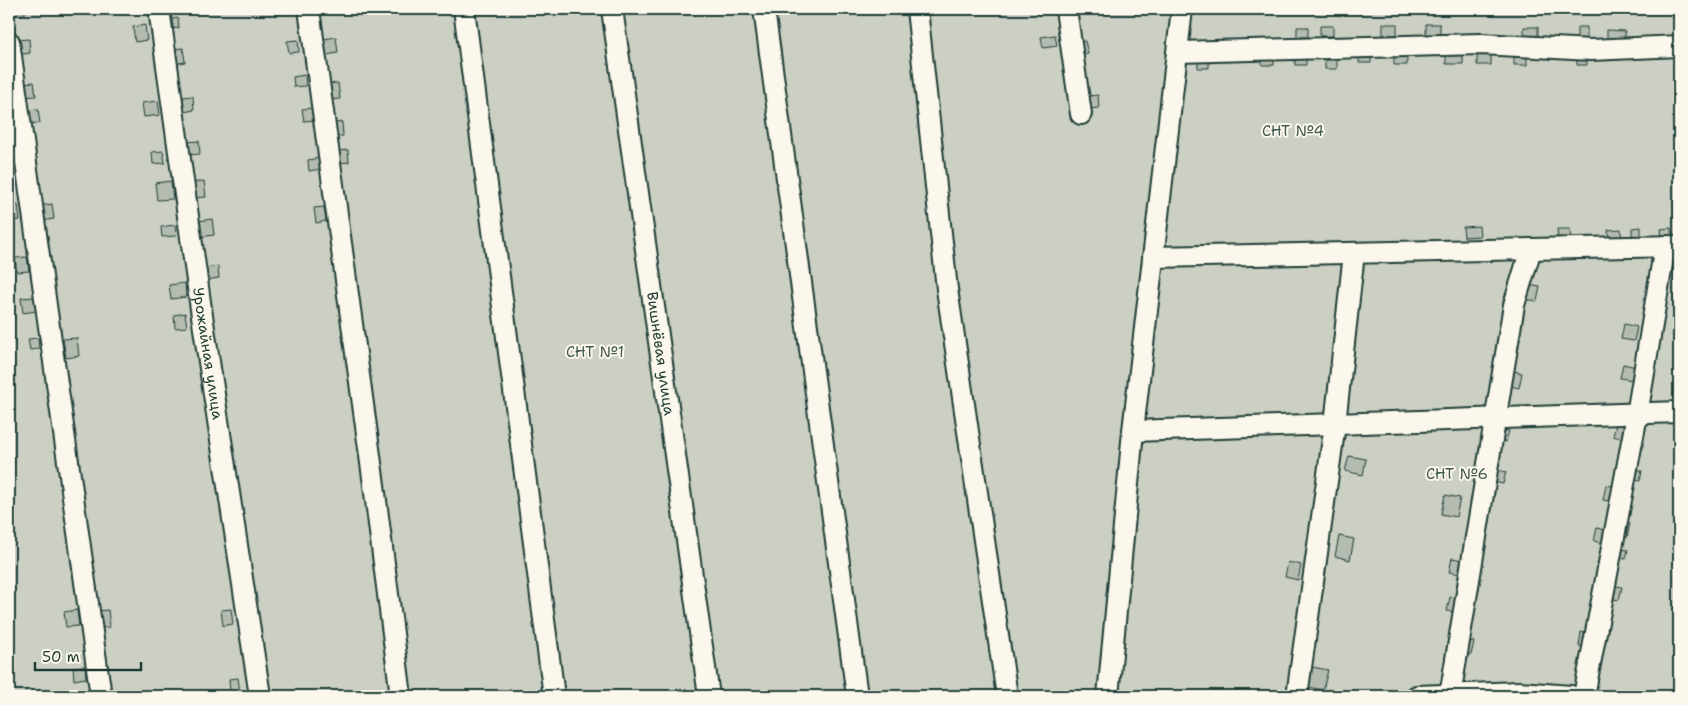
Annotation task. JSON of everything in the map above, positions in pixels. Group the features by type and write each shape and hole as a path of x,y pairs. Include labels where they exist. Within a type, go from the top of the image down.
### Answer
{"street":[{"name":"Урожайная улица","path":"159,9 200,309 260,696"},
{"path":"308,9 374,485 401,696"},
{"path":"464,9 554,696"},
{"name":"Вишнёвая улица","path":"612,9 708,696"},
{"path":"764,9 857,696"},
{"path":"917,9 947,289 1007,696"},
{"path":"1066,9 1081,114"},
{"path":"1108,696 1133,431 1182,9"},
{"path":"9,42 101,696"},
{"path":"1178,52 1481,44 1591,50 1679,46"},
{"path":"1154,257 1672,246 1637,414 1584,696"},
{"path":"1450,696 1514,305 1530,250"},
{"path":"1298,696 1335,424 1354,253"},
{"path":"1133,431 1679,412"},
{"path":"1417,696 1519,692 1538,695 1571,696"}],"green space":[{"name":"СНТ №1","path":"9,9 1679,9 1679,696 9,696"}],"building":[{"path":"12,9 25,9 25,14 13,15"},
{"path":"178,18 179,28 167,29 166,20"},
{"path":"1383,24 1397,24 1397,35 1383,35"},
{"path":"1426,24 1440,24 1440,37 1426,37"},
{"path":"145,25 147,40 135,42 133,27"},
{"path":"1320,26 1333,26 1333,36 1320,36"},
{"path":"1297,27 1308,27 1308,37 1297,37"},
{"path":"1524,27 1538,27 1538,39 1524,39"},
{"path":"1577,27 1587,27 1587,41 1577,41"},
{"path":"1607,30 1625,31 1625,42 1607,41"},
{"path":"1055,35 1057,46 1043,48 1041,37"},
{"path":"336,37 338,53 326,55 324,39"},
{"path":"29,39 30,53 18,55 17,40"},
{"path":"298,40 299,52 289,53 287,41"},
{"path":"1085,41 1088,54 1079,56 1077,43"},
{"path":"183,48 185,62 173,64 172,49"},
{"path":"1446,54 1463,54 1463,64 1446,64"},
{"path":"1359,55 1371,55 1371,63 1359,63"},
{"path":"1394,55 1407,55 1407,65 1394,65"},
{"path":"1477,55 1491,55 1491,65 1477,65"},
{"path":"1262,56 1274,56 1274,65 1262,65"},
{"path":"1295,56 1306,56 1306,65 1295,65"},
{"path":"1514,56 1527,56 1527,65 1514,65"},
{"path":"1198,57 1209,57 1209,68 1198,68"},
{"path":"1577,57 1587,57 1587,65 1577,65"},
{"path":"1325,60 1337,60 1337,69 1325,69"},
{"path":"305,75 306,86 294,87 293,77"},
{"path":"34,82 36,96 25,97 23,83"},
{"path":"338,83 340,99 327,100 326,84"},
{"path":"1098,95 1099,108 1089,109 1088,96"},
{"path":"193,96 194,110 184,112 183,97"},
{"path":"158,101 160,115 144,117 142,103"},
{"path":"313,108 315,120 304,121 302,109"},
{"path":"38,109 40,123 28,124 27,110"},
{"path":"342,122 343,136 332,137 331,124"},
{"path":"199,141 200,154 189,155 187,142"},
{"path":"348,150 349,162 338,163 337,151"},
{"path":"163,151 165,163 153,164 152,152"},
{"path":"320,158 321,169 309,171 308,160"},
{"path":"9,168 12,168 13,179 9,179"},
{"path":"171,181 173,199 157,200 155,183"},
{"path":"204,181 206,197 194,198 192,183"},
{"path":"52,204 54,219 41,221 39,206"},
{"path":"18,205 20,220 9,221 9,206"},
{"path":"324,207 326,221 316,223 314,208"},
{"path":"212,219 214,235 200,237 198,221"},
{"path":"175,225 176,236 162,237 161,227"},
{"path":"1479,226 1480,236 1464,237 1463,227"},
{"path":"1641,227 1641,239 1632,239 1632,228"},
{"path":"1671,228 1672,240 1662,241 1661,229"},
{"path":"1557,229 1570,229 1571,241 1558,242"},
{"path":"1621,229 1622,242 1609,243 1608,230"},
{"path":"27,257 29,271 17,272 15,258"},
{"path":"218,266 219,278 206,280 204,268"},
{"path":"185,283 186,297 171,299 169,285"},
{"path":"1528,285 1540,287 1537,301 1525,299"},
{"path":"34,297 36,311 23,313 21,298"},
{"path":"185,313 187,327 175,328 174,315"},
{"path":"1624,324 1637,327 1634,341 1621,339"},
{"path":"38,338 39,349 30,350 28,339"},
{"path":"77,338 79,356 66,358 63,339"},
{"path":"1623,364 1636,367 1633,380 1620,378"},
{"path":"1509,370 1522,373 1519,388 1506,385"},
{"path":"1617,420 1628,422 1624,439 1613,436"},
{"path":"1498,429 1509,431 1506,442 1496,440"},
{"path":"1349,456 1366,459 1363,475 1345,471"},
{"path":"1630,468 1642,471 1640,481 1628,478"},
{"path":"1492,469 1506,472 1503,484 1489,481"},
{"path":"1606,485 1617,487 1614,502 1603,500"},
{"path":"1445,495 1460,498 1456,517 1441,514"},
{"path":"1620,521 1630,523 1627,538 1617,536"},
{"path":"1597,528 1608,531 1605,544 1594,541"},
{"path":"1339,536 1354,539 1350,560 1335,556"},
{"path":"1617,548 1628,550 1626,559 1615,557"},
{"path":"1452,558 1463,560 1460,574 1449,572"},
{"path":"1288,562 1301,565 1298,580 1285,577"},
{"path":"1611,585 1622,587 1619,600 1608,598"},
{"path":"1450,597 1458,598 1456,612 1447,611"},
{"path":"231,609 233,624 223,626 221,610"},
{"path":"77,610 79,626 66,627 64,612"},
{"path":"108,610 110,627 99,628 97,611"},
{"path":"1581,632 1593,634 1590,648 1579,646"},
{"path":"1465,640 1474,642 1471,655 1462,654"},
{"path":"85,666 86,678 74,680 73,667"},
{"path":"1312,667 1328,670 1323,690 1308,687"},
{"path":"238,678 240,691 230,692 229,679"}],"park label":[{"name":"СНТ №4","path":"1293,131"},
{"name":"СНТ №6","path":"1457,474"}]}
